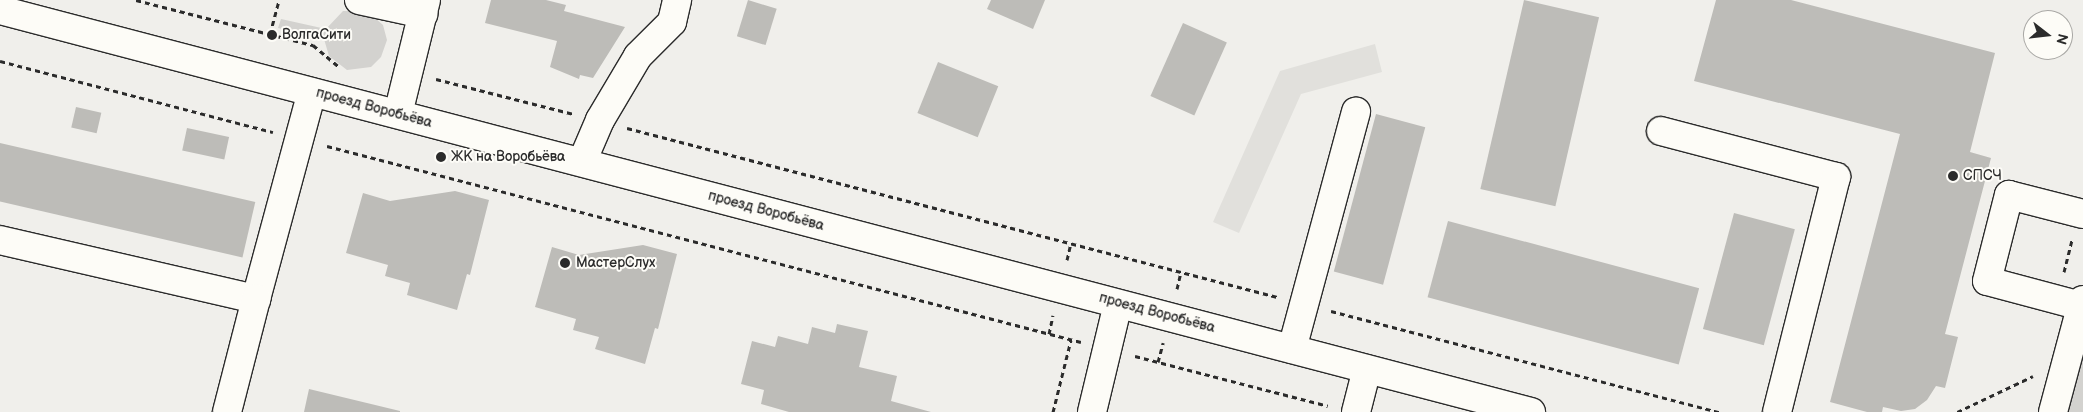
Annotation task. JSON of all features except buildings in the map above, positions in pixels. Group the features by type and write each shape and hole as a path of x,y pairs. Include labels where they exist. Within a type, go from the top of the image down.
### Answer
{"main road":[{"path":"359,0 424,7 398,114"},
{"path":"582,162 600,120 638,56 672,22 677,0"},
{"name":"проезд Воробьёва","path":"0,10 1367,369 1478,405 1531,412"},
{"path":"227,412 312,92"},
{"path":"1292,349 1356,110"},
{"path":"1661,131 1836,177 1777,412"},
{"path":"2053,412 2082,303 1987,281 2009,195 2083,214"},
{"path":"0,240 256,299"},
{"path":"1092,412 1118,304"},
{"path":"1344,410 1367,369"}],"path":[{"path":"136,0 270,34 279,0"},
{"path":"0,61 1344,410"},
{"path":"409,72 1720,412"},
{"path":"1053,412 1072,340"},
{"path":"1957,412 2038,373"}],"shaded area":[{"path":"343,11 367,11 383,25 387,40 381,57 371,67 347,70 329,56 324,39 278,28 281,19 326,29"},
{"path":"1375,44 1382,72 1301,94 1239,233 1213,222 1280,71"},
{"path":"2083,357 2083,412 2067,412 2081,361"}],"place":[{"name":"ВолгаСити","path":"272,35"},
{"name":"ЖК на Воробьёва","path":"441,157"},
{"name":"СПСЧ","path":"1953,176"},
{"name":"МастерСлух","path":"565,263"}]}
